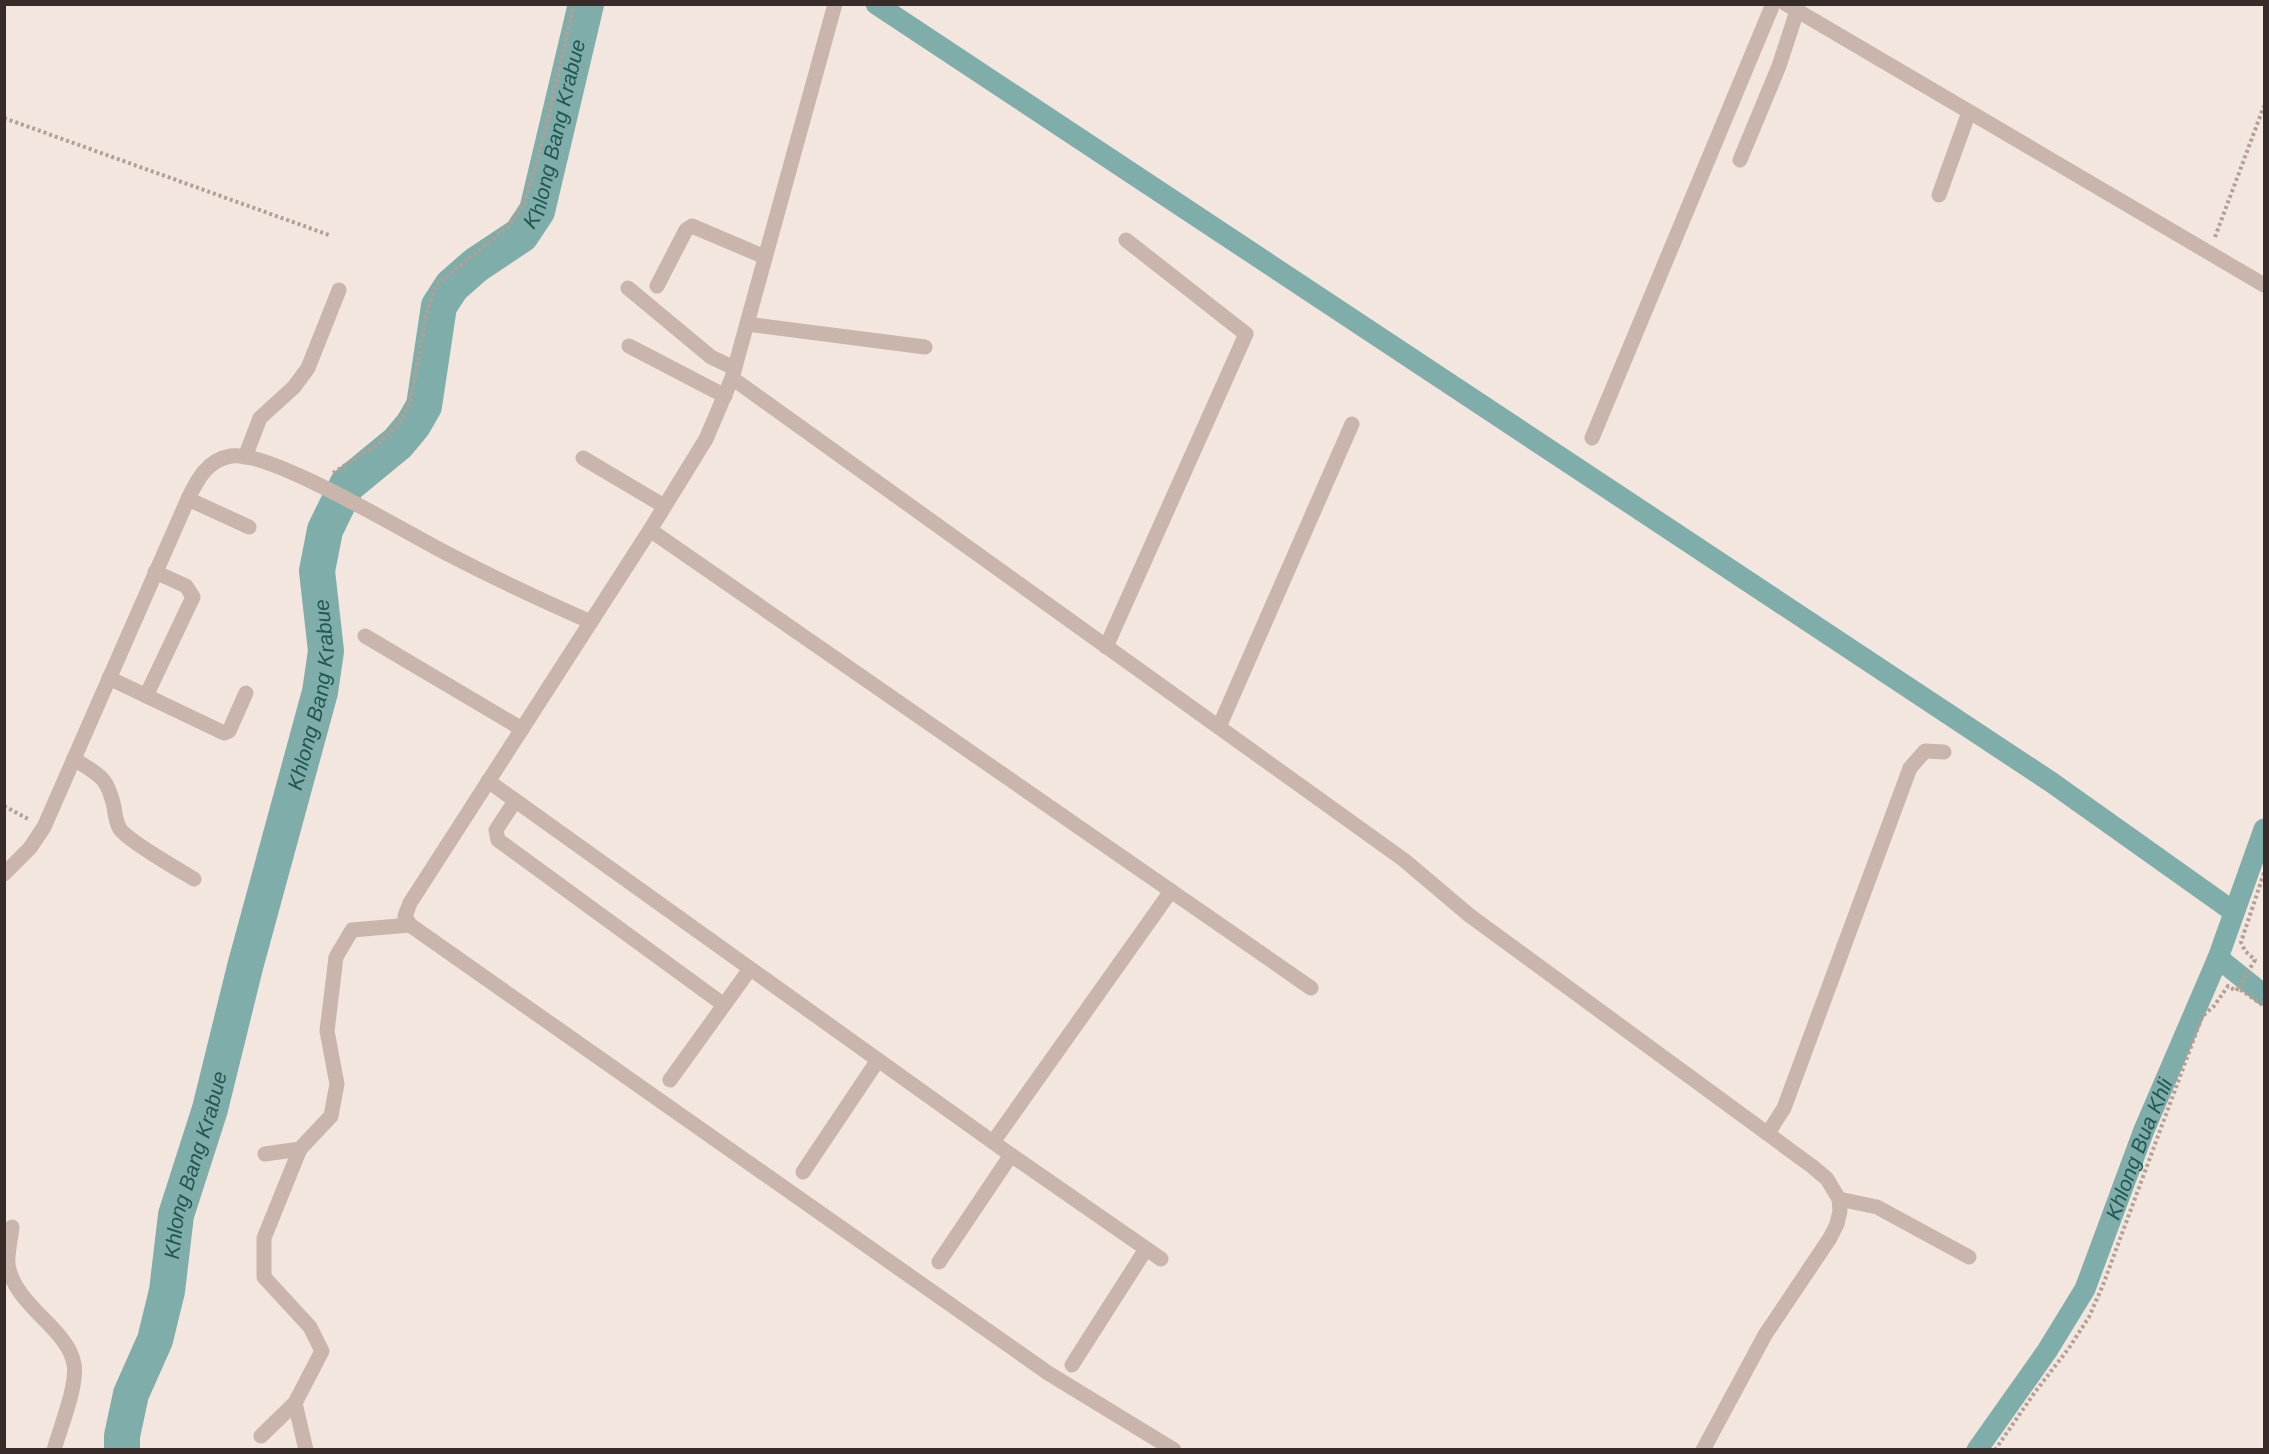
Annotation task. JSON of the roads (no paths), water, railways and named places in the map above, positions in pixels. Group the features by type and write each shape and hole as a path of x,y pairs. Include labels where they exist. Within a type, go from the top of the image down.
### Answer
{"street":[{"path":"835,4 733,373 705,439 650,530 405,910 405,916 410,925 1048,1372 1174,1449"},
{"path":"1592,438 1773,4"},
{"path":"1740,160 1779,66 1791,8 2265,285"},
{"path":"1939,195 1969,112"},
{"path":"657,286 686,230 692,226 765,257"},
{"path":"1106,647 1246,334 1126,240"},
{"path":"628,288 711,357 1106,647 1417,870 1484,926 1768,1133 1827,1179 1839,1199 1840,1211 1837,1224 1766,1335 1703,1449"},
{"path":"245,457 260,418 294,387 309,368 339,290"},
{"path":"747,324 925,347"},
{"path":"629,346 725,396"},
{"path":"1220,727 1352,424"},
{"path":"4,874 30,848 44,827 188,499 198,478 214,461 231,456 270,463 342,497 451,556 591,622"},
{"path":"583,458 664,506"},
{"path":"188,499 249,527"},
{"path":"650,530 1311,988"},
{"path":"146,696 193,597 186,586 155,572"},
{"path":"365,636 522,729"},
{"path":"109,678 224,733 229,731 246,693"},
{"path":"1768,1133 1784,1108 1911,768 1925,752 1944,752"},
{"path":"74,759 101,776 110,789 120,829 194,879"},
{"path":"489,781 1011,1155 1161,1259"},
{"path":"515,801 496,830 498,840 724,1005"},
{"path":"993,1142 1171,891"},
{"path":"261,1436 295,1403 322,1351 310,1327 264,1277 264,1238 300,1149 331,1116 337,1084 327,1030 336,957 352,930 410,925"},
{"path":"670,1080 750,969"},
{"path":"803,1172 878,1060"},
{"path":"265,1154 300,1149"},
{"path":"939,1263 1011,1155"},
{"path":"1839,1199 1877,1207 1969,1257"},
{"path":"12,1227 8,1263 12,1277 23,1298 63,1341 74,1362 75,1377 54,1449"},
{"path":"1072,1365 1146,1249"},
{"path":"295,1403 306,1449"}],"waterway":[{"name":"Khlong Bang Krabue","path":"122,1450 122,1436 131,1394 155,1340 167,1291 176,1215 210,1109 245,967 320,692 326,651 317,571 325,530 347,485 398,443 413,425 424,406 439,306 452,286 476,265 521,235 537,211 586,4"},
{"path":"876,4 2051,782 2234,912"},
{"name":"Khlong Bua Khli","path":"1977,1450 2047,1351 2085,1289 2144,1130 2218,958 2264,829"},
{"path":"2218,958 2264,995"}]}
